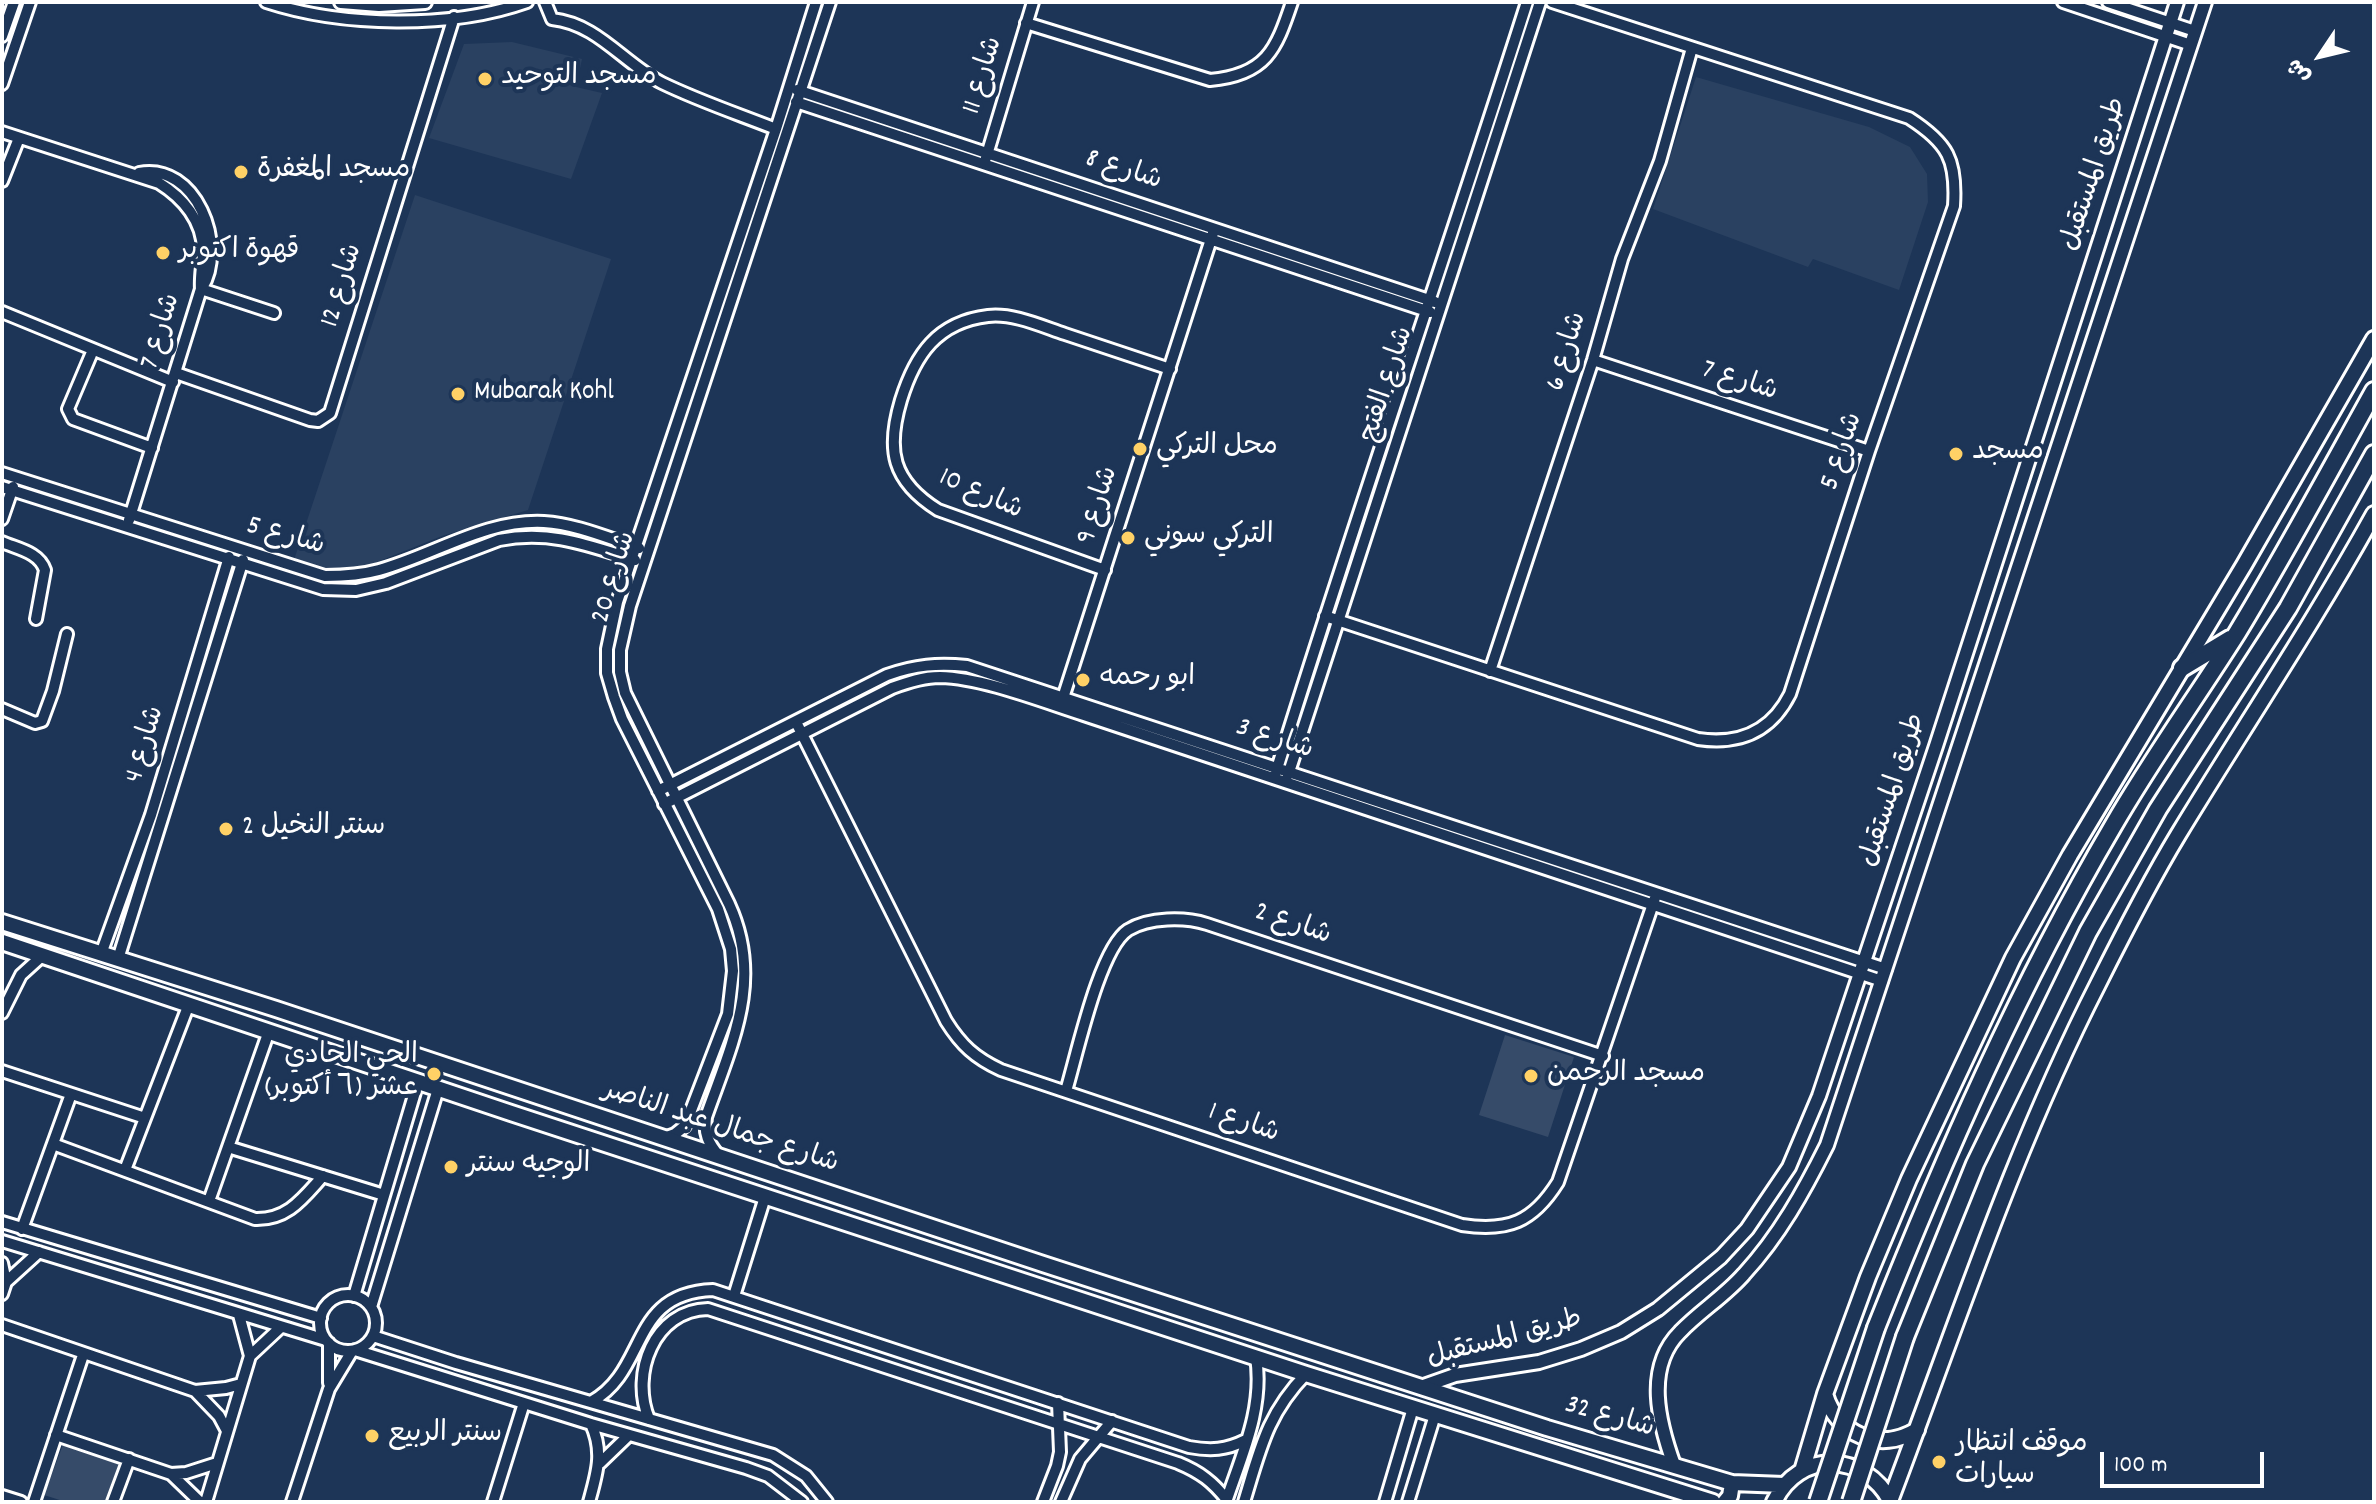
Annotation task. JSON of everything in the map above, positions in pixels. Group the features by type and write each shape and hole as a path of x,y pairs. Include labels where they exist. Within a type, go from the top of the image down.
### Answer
{"highway":[{"path":"1818,1502 1876,1328 1948,1154 2069,905 2158,751 2235,636 2374,391"},
{"path":"1851,1502 1905,1337 1981,1150 2088,932 2158,809 2288,608 2374,454"},
{"path":"2182,668 2235,636"}],"main road":[{"path":"1802,1471 1825,1394 1868,1277 1909,1179 2013,958 2070,855 2374,339"},
{"path":"1890,1502 2022,1147 2096,987 2176,838 2374,514"},
{"name":"شارع جمال عبد الناصر","path":"2,922 276,1009 1421,1387"},
{"name":"شارع جمال عبد الناصر","path":"2,942 765,1197 1413,1408"},
{"path":"934,1252 944,1243 943,1229"},
{"path":"981,1266 976,1252 985,1244"},
{"name":"شارع 32","path":"1421,1387 1732,1483 1784,1485"},
{"path":"1825,1394 1836,1419 1858,1436 1884,1441 1901,1438 1917,1430"},
{"name":"شارع 32","path":"1413,1408 1713,1502"},
{"path":"1774,1502 1784,1485 1802,1471 1822,1464 1853,1467 1879,1484 1890,1502"},
{"path":"1725,1502 1730,1496 1732,1483"}],"street":[{"path":"2,36 14,2"},
{"path":"2,84 30,2"},
{"path":"266,2 305,14 384,21 454,17 527,2"},
{"path":"341,2 379,5 425,2"},
{"path":"545,2 552,19 571,21 592,32 661,82 776,129"},
{"name":"شارع 20","path":"720,1158 710,1145 705,1131 706,1117 740,1017 745,962 738,924 670,801 658,791 622,719 607,673 607,649 632,559 816,2"},
{"name":"شارع 20","path":"664,1138 685,1126 691,1114 728,1014 733,971 726,928 670,801 669,786 634,714 620,672 620,650 644,563 830,2"},
{"name":"شارع 11","path":"986,158 1033,2"},
{"path":"1026,23 1190,75 1221,79 1250,71 1266,58 1280,38 1292,2"},
{"name":"شارع الفتح","path":"1279,782 1289,771 1527,2"},
{"name":"شارع الفتح","path":"1279,782 1277,768 1325,616 1540,2"},
{"name":"شارع 5","path":"1325,616 1698,739 1717,742 1754,734 1770,723 1790,694 1869,451 1954,206 1956,179 1948,154 1932,132 1909,118 1552,2"},
{"path":"2063,2 2191,45"},
{"path":"2108,2 2195,31"},
{"name":"طريق المستقبل","path":"1421,1387 1455,1375 1539,1362 1621,1332 1658,1309 1721,1257 1747,1229 1789,1167 1819,1096 2177,2"},
{"name":"طريق المستقبل","path":"1674,1465 1658,1414 1660,1374 1665,1356 1677,1335 1743,1276 1790,1214 1810,1180 1842,1105 2053,455 2205,2"},
{"name":"شارع 12","path":"175,378 310,420 325,418 330,413 454,17"},
{"name":"شارع 6","path":"1490,671 1593,360 1622,259 1660,161 1692,48"},
{"name":"شارع 8","path":"788,93 1433,307"},
{"name":"شارع 7","path":"2,132 159,183 180,198 200,228 203,252 201,289 127,526"},
{"path":"2,181 19,138"},
{"path":"132,174 147,171 160,173 183,186 197,203 208,223 213,246 211,267 201,289 274,313"},
{"name":"شارع 9","path":"1059,708 1214,233"},
{"path":"2,312 93,350 175,378"},
{"name":"شارع 10","path":"1105,570 938,510 920,498 898,468 893,449 893,428 909,373 923,351 946,331 992,315 1022,320 1170,369"},
{"path":"93,350 68,409 69,414 73,419 152,448"},
{"name":"شارع 7","path":"1593,360 1869,451"},
{"name":"شارع 5","path":"2,473 325,576 354,576 380,570 495,527 528,522 559,524 648,551"},
{"path":"2,519 7,488 17,478"},
{"name":"شارع 5","path":"7,488 323,589 356,590 386,583 517,536 558,537 644,563"},
{"path":"2,542 38,557 42,562 45,570 36,619"},
{"name":"شارع 4","path":"101,954 151,815 232,548"},
{"name":"شارع 4","path":"118,959 245,552"},
{"path":"2,709 35,723 42,721 50,702 67,634"},
{"name":"شارع 3","path":"658,791 887,675 911,666 940,663 967,666 1063,696 1484,835 1655,900"},
{"name":"شارع 3","path":"670,801 892,688 916,679 962,679 1884,975"},
{"name":"شارع 1","path":"796,722 943,1016 960,1043 978,1059 1001,1070 1462,1225 1487,1229 1512,1224 1531,1215 1547,1200 1562,1172 1655,900"},
{"name":"شارع 2","path":"1066,1091 1103,970 1114,945 1127,931 1162,921 1197,920 1603,1056"},
{"path":"2,1013 7,986 43,955"},
{"path":"125,1170 189,1004"},
{"path":"209,1201 269,1031"},
{"path":"2,1071 145,1118"},
{"path":"354,1296 418,1082"},
{"path":"371,1307 438,1089"},
{"path":"22,1229 71,1094"},
{"path":"53,1144 255,1219 283,1215 295,1207 323,1176"},
{"path":"228,1147 384,1195"},
{"path":"734,1296 765,1197"},
{"path":"2,1222 321,1318"},
{"path":"2,1241 328,1342 343,1350 353,1350 768,1476 802,1502"},
{"path":"2,1294 6,1282 39,1252"},
{"path":"2,1263 6,1282"},
{"path":"591,1402 603,1396 622,1374 655,1313 671,1300 691,1291 713,1290 1189,1447 1208,1451 1228,1449 1259,1427 1264,1437"},
{"path":"292,1502 329,1389 353,1350 362,1347 373,1336 375,1316 371,1307 354,1296 336,1298 323,1310 320,1326 328,1342 329,1389"},
{"path":"649,1419 641,1389 642,1372 648,1355 660,1334 678,1316 692,1309 708,1309 1198,1471 1214,1483 1227,1501"},
{"path":"239,1315 250,1356"},
{"path":"2,1325 195,1391 241,1384"},
{"path":"56,1435 171,1474 203,1502 250,1356 281,1327"},
{"path":"373,1336 773,1455 806,1476 827,1502"},
{"path":"635,1347 639,1356 648,1355"},
{"path":"34,1502 83,1355"},
{"path":"1227,1501 1258,1399 1256,1357"},
{"path":"1244,1502 1264,1437 1277,1408 1306,1374"},
{"path":"195,1391 219,1416 227,1431"},
{"path":"493,1502 524,1403"},
{"path":"1043,1502 1060,1452 1058,1403"},
{"path":"1385,1502 1413,1408"},
{"path":"1408,1502 1435,1415"},
{"path":"1061,1502 1072,1472 1112,1421"},
{"path":"589,1502 600,1463 600,1450 591,1424"},
{"path":"600,1463 629,1435"},
{"path":"113,1502 129,1459"},
{"path":"1057,1466 1067,1462 1072,1472"},
{"path":"171,1474 186,1473 217,1463"},
{"path":"592,1490 602,1502"},
{"path":"2,1496 21,1502"}],"shaded area":[{"path":"512,42 582,59 576,87 602,93 571,179 429,138 464,44"},
{"path":"1696,77 1869,127 1910,147 1927,174 1928,202 1899,290 1813,259 1808,267 1653,209"},
{"name":"Mubarak Kohl","path":"415,195 611,259 528,510 442,536 357,570 321,571 294,560"},
{"path":"1505,1035 1574,1057 1548,1137 1479,1115"},
{"path":"64,1442 120,1465 106,1502 66,1502 44,1495"}],"place":[{"name":"مسجد التوحيد","path":"485,79"},
{"name":"مسجد المغفرة","path":"241,172"},
{"name":"قهوة اكتوبر","path":"163,253"},
{"name":"Mubarak Kohl","path":"458,394"},
{"name":"محل التركي","path":"1140,449"},
{"name":"مسجد","path":"1956,454"},
{"name":"التركي سوني","path":"1128,538"},
{"name":"ابو رحمه","path":"1083,680"},
{"name":"سنتر النخيل 2","path":"226,829"},
{"name":"الحي الحادي عشر (٦ أكتوبر)","path":"434,1074"},
{"name":"مسجد الرحمن","path":"1531,1076"},
{"name":"الوجيه سنتر","path":"451,1167"},
{"name":"سنتر الربيع","path":"372,1436"},
{"name":"موقف انتظار سيارات","path":"1939,1462"}]}
